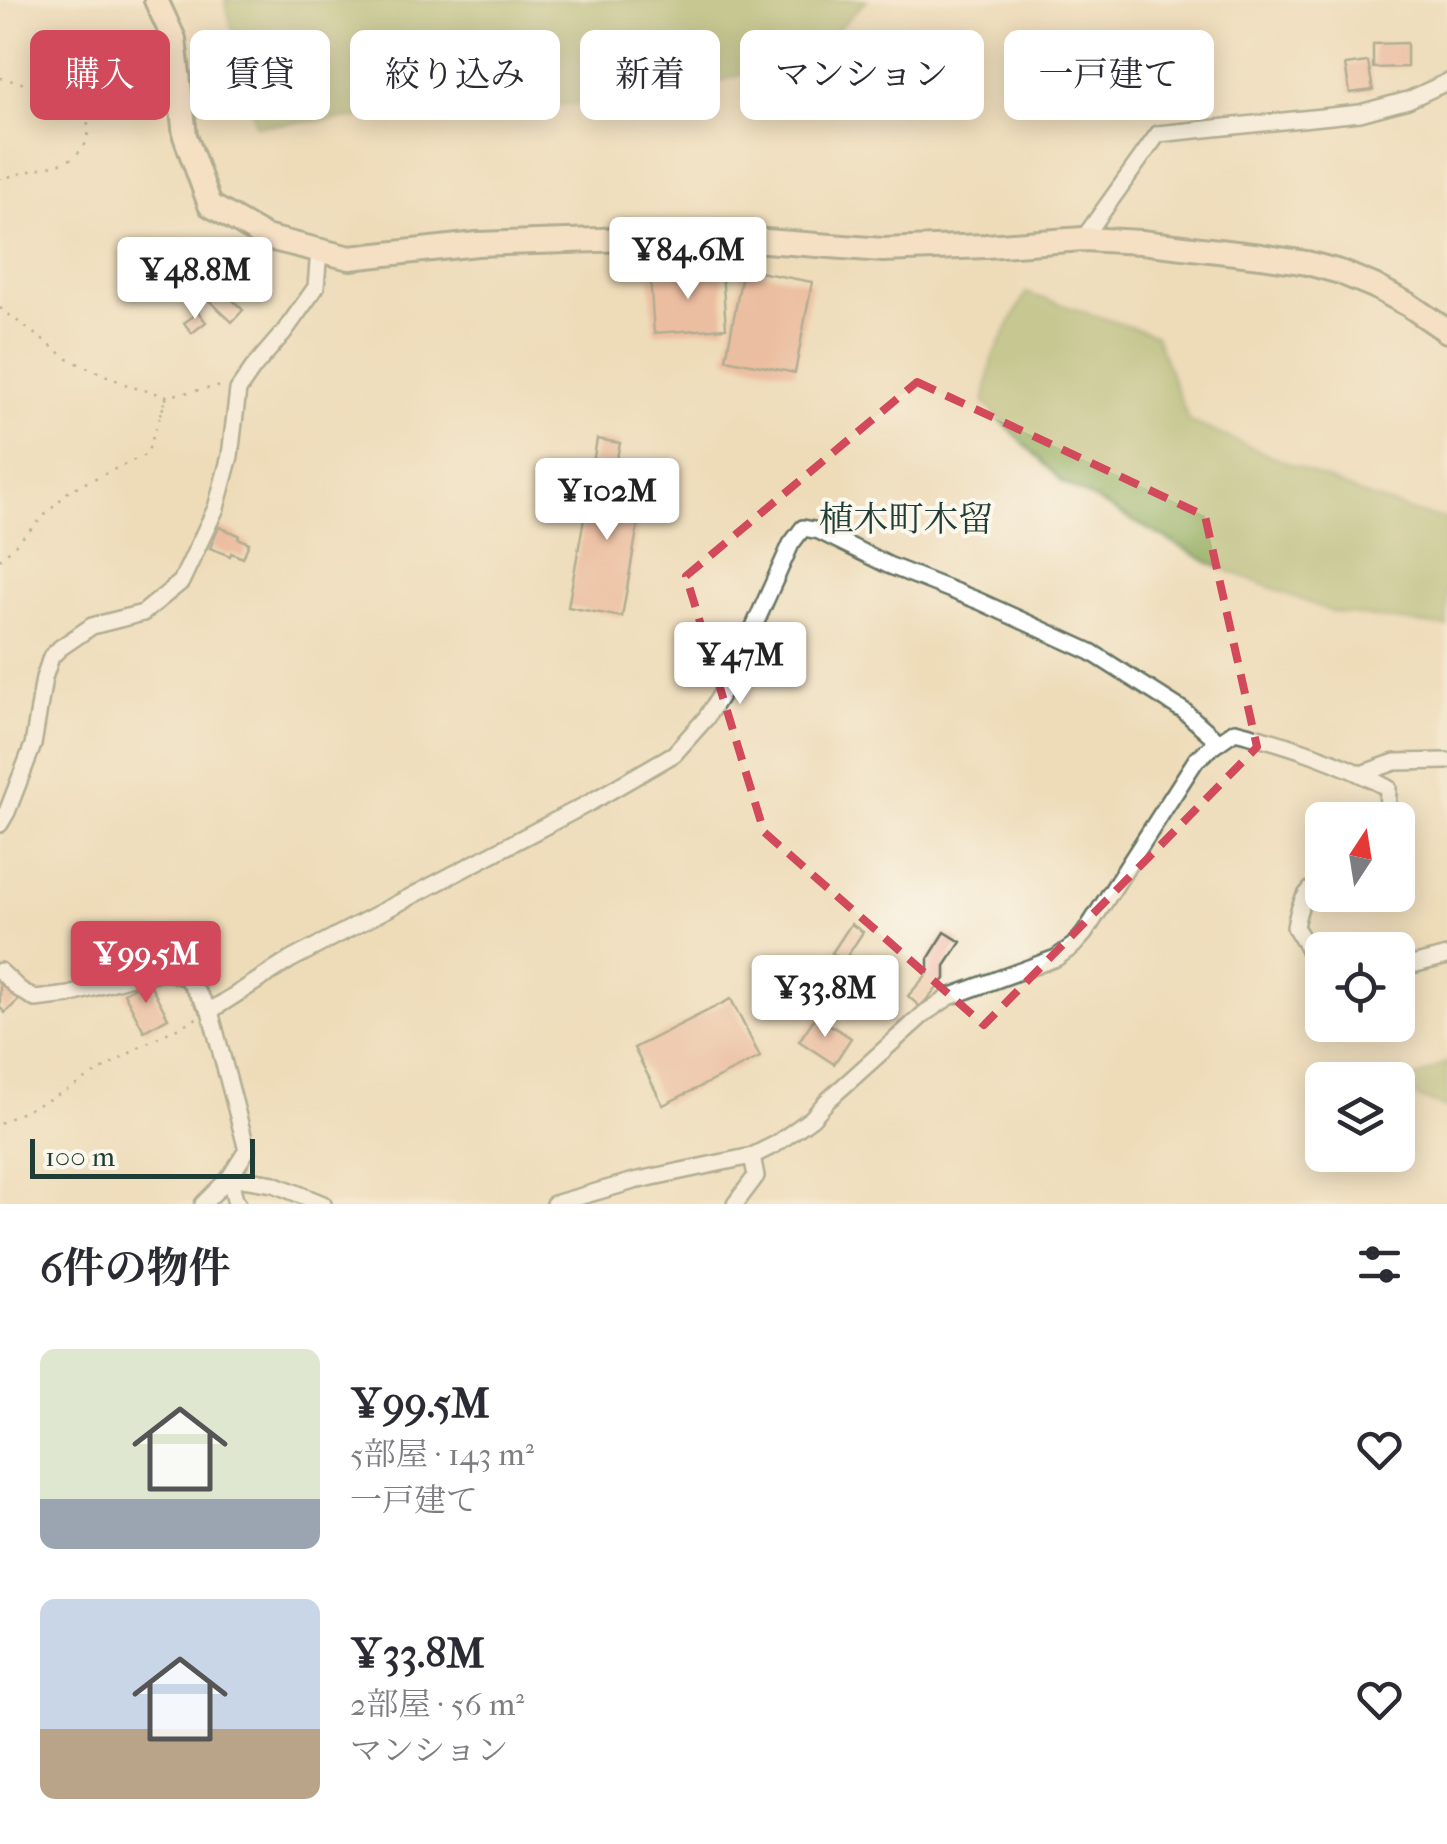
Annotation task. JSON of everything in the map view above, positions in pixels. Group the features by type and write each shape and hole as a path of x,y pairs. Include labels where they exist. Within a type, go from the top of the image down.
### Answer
{"street":[{"path":"156,0 174,40 185,136 210,205 265,237 350,258 477,244 630,240 765,241 883,250 1084,239 1141,242 1260,256 1340,272 1409,304 1447,331"},
{"path":"1084,239 1158,134 1360,112 1408,100 1447,82"},
{"path":"0,824 33,745 44,678 52,657 92,626 143,614 181,582 216,508 230,456 238,390 316,287 319,250"},
{"path":"210,1011 290,960 591,802 674,754 706,718 730,680 790,544 802,528 819,531 888,565 1091,652 1184,710 1219,742"},
{"path":"554,1204 752,1156 812,1118 949,996 1056,958 1073,946 1112,892 1196,760 1235,732 1288,744 1361,774 1388,788 1388,802"},
{"path":"1361,774 1394,762 1447,761"},
{"path":"1305,896 1295,927 1305,944"},
{"path":"1415,963 1447,956"},
{"path":"0,971 35,999 166,972 188,978 210,1011 247,1150 230,1177 203,1204"},
{"path":"736,1204 756,1176 752,1156"},
{"path":"230,1177 238,1204"},
{"path":"230,1177 274,1184 322,1204"}],"path":[{"path":"0,78 64,93 85,114 89,129 84,148 68,162 0,179"},
{"path":"0,308 68,360 132,387 167,396 224,386 238,390"},
{"path":"160,417 167,396"},
{"path":"0,560 70,490 147,454 167,396"},
{"path":"0,1123 66,1092 145,1044 210,1011"}],"highlighted area":[{"path":"917,382 1205,516 1257,747 984,1025 764,832 686,576"}],"green space":[{"path":"225,0 867,0 837,30 740,30 740,74 720,82 720,30 580,30 580,105 560,105 560,30 350,30 350,118 330,120 330,30 232,30"},
{"path":"255,120 330,120 256,126"},
{"path":"1026,293 1155,335 1189,421 1368,497 1447,519 1447,627 1332,612 1214,565 1062,482 984,403 992,358"},
{"path":"1447,1062 1447,1109 1415,1096 1415,1078"}],"building":[{"path":"1407,43 1407,67 1373,68 1373,44"},
{"path":"1368,62 1373,90 1350,93 1345,65"},
{"path":"743,269 812,282 795,373 726,359"},
{"path":"722,272 726,328 654,333 650,276"},
{"path":"210,278 243,310 232,322 198,290"},
{"path":"198,312 206,322 192,333 184,323"},
{"path":"597,439 620,443 615,467 593,463"},
{"path":"593,469 646,478 622,617 568,607"},
{"path":"219,527 249,543 243,558 210,548"},
{"path":"851,924 863,932 844,961 832,953"},
{"path":"945,932 961,942 945,966 945,979 920,1007 908,996 928,973 928,959"},
{"path":"0,979 20,999 5,1013 0,1007"},
{"path":"148,980 168,1018 144,1031 124,993"},
{"path":"731,999 760,1057 663,1105 634,1048"},
{"path":"816,1016 851,1038 834,1064 799,1041"}],"district":[{"name":"植木町木留","path":"906,519"}]}
